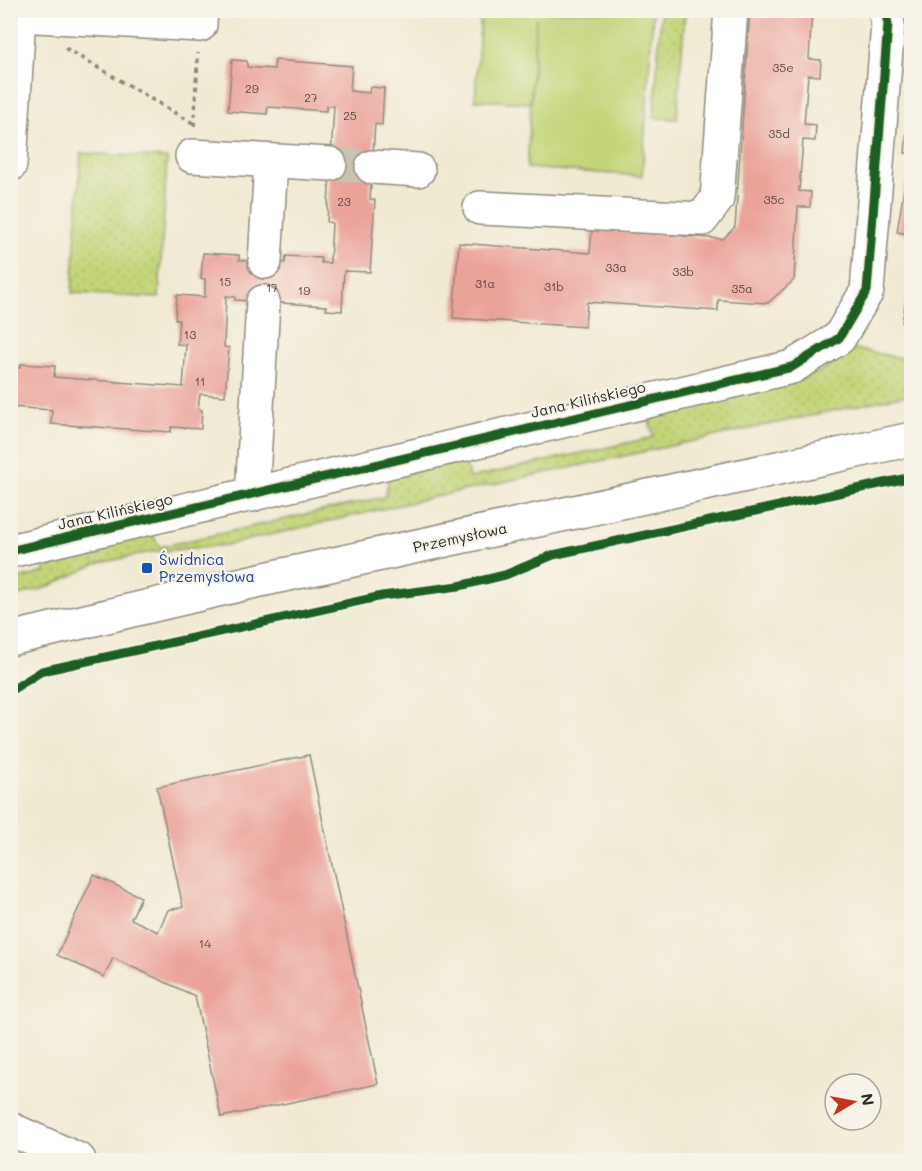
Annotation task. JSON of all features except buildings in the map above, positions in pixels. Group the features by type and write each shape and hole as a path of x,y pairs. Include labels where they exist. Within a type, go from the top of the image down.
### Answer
{"street":[{"path":"480,208 702,219 717,199 731,10"},
{"name":"Jana Kilińskiego","path":"10,551 792,367 839,339 867,291 888,24 885,10"},
{"path":"10,165 16,13 200,18"},
{"path":"193,140 271,161 330,164"},
{"path":"265,262 271,161"},
{"path":"372,167 418,170"},
{"path":"252,495 263,302"},
{"name":"Przemysłowa","path":"10,639 247,583 912,439"},
{"path":"10,1129 80,1161"}],"path":[{"path":"193,140 200,18"},
{"path":"63,47 193,140"}],"green space":[{"path":"481,11 653,11 642,176 527,168 536,18 530,103 475,100"},
{"path":"661,11 685,11 677,119 654,118"},
{"path":"81,153 167,158 159,298 72,293"},
{"path":"850,348 911,360 911,394 434,497 226,545 151,552 96,564 46,588 11,597 10,581 45,572 43,555 150,531 160,547 385,497 389,477 465,461 469,478 654,437 648,417 806,378 834,364"}],"tunnel":[{"path":"330,164 372,167"}],"cycle path":[{"path":"10,551 792,367 839,338 867,291 888,24 885,10"},
{"path":"10,691 42,671 382,596 459,586 505,575 553,555 912,477"}],"place":[{"name":"Świdnica Przemysłowa","path":"147,568"}]}
